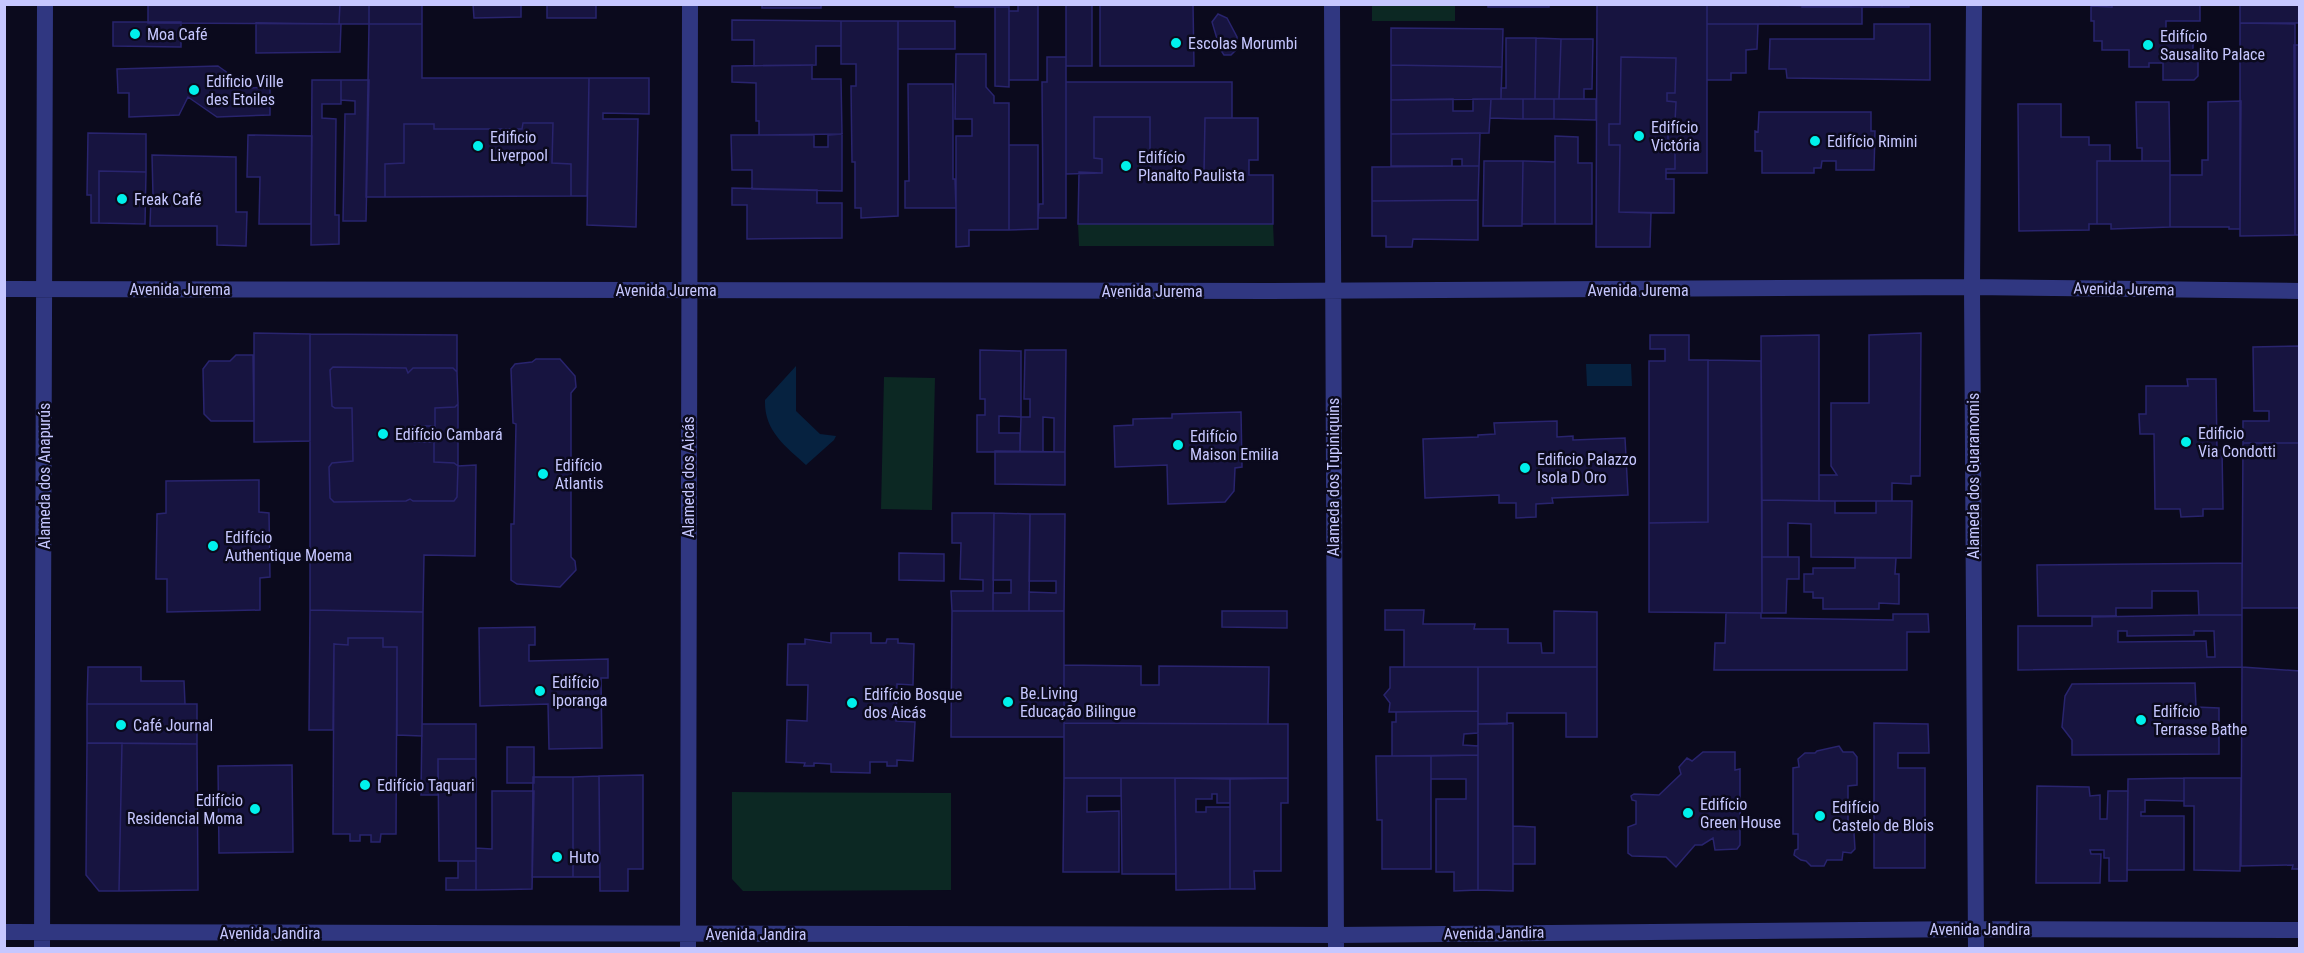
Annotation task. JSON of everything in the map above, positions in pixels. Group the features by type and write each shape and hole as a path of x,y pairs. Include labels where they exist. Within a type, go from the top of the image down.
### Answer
{"street":[{"name":"Alameda dos Anapurús","path":"42,940 45,4"},
{"name":"Alameda dos Aicás","path":"688,941 690,4"},
{"name":"Alameda dos Tupiniquins","path":"1332,4 1336,942"},
{"name":"Alameda dos Guaramomis","path":"1974,4 1972,287 1976,948"},
{"name":"Avenida Jurema","path":"4,289 1332,291 1972,287 2300,291"},
{"name":"Avenida Jandira","path":"4,932 42,940 1336,942 1976,929 2300,930"}],"green space":[{"path":"1372,5 1455,5 1455,21 1372,21"},
{"path":"1078,224 1273,224 1274,246 1079,246"},
{"path":"884,377 935,378 932,510 881,509"},
{"path":"732,792 951,793 951,890 743,891 732,879"}],"water":[{"path":"1586,364 1631,364 1632,386 1587,386"},
{"path":"796,366 796,411 820,434 836,436 806,465 777,437 768,421 766,411 765,400"}],"building":[{"path":"148,4 340,4 339,24 148,23"},
{"path":"340,4 369,4 369,24 339,24"},
{"path":"369,4 422,4 422,24 369,24"},
{"path":"473,4 521,4 521,17 474,18"},
{"path":"547,4 596,4 596,18 547,18"},
{"path":"762,4 821,4 821,8 762,8"},
{"path":"955,4 1009,4 1009,7 955,7"},
{"path":"1018,4 1038,4 1038,80 1009,80 1009,11 1018,11"},
{"path":"1066,4 1092,4 1092,66 1066,66"},
{"path":"1100,4 1193,4 1194,66 1100,66"},
{"path":"1488,4 1549,4 1549,7 1488,7"},
{"path":"1597,4 1707,4 1707,173 1666,173 1666,169 1675,169 1675,154 1668,145 1668,128 1675,122 1676,102 1667,101 1667,93 1675,93 1676,58 1621,57 1620,124 1609,124 1609,145 1620,145 1619,212 1651,213 1650,247 1596,247"},
{"path":"1707,4 1862,7 1862,24 1707,24"},
{"path":"1802,4 1882,4 1882,7 1802,7"},
{"path":"1882,4 1909,4 1909,7 1882,7"},
{"name":"Edifício Sausalito Palace","path":"2112,4 2200,4 2200,21 2166,21 2166,33 2193,33 2193,56 2198,62 2198,76 2194,80 2163,80 2163,63 2149,63 2149,67 2129,67 2129,50 2102,50 2102,41 2094,41 2091,6 2112,7"},
{"path":"2240,4 2300,4 2300,23 2240,23"},
{"path":"995,7 1009,7 1009,87 995,86"},
{"path":"1218,14 1227,18 1237,37 1237,49 1231,55 1224,55 1220,49 1212,22"},
{"path":"732,20 841,21 841,46 816,46 816,65 754,66 754,40 732,40"},
{"path":"841,21 898,21 898,216 861,218 861,208 855,208 851,86 856,86 856,64 841,64"},
{"path":"898,21 955,21 955,49 898,49"},
{"path":"113,22 181,22 181,47 113,46"},
{"path":"256,23 341,24 340,52 256,53"},
{"path":"2240,23 2295,24 2295,235 2240,236"},
{"path":"369,24 422,24 422,78 589,78 587,196 571,196 571,164 552,163 553,123 523,123 522,129 434,129 434,124 404,124 404,163 385,164 385,197 366,197"},
{"path":"1707,24 1758,24 1757,49 1746,50 1746,73 1731,73 1731,80 1707,80"},
{"path":"1874,24 1930,24 1930,80 1787,78 1786,69 1769,69 1770,39 1874,39"},
{"path":"1391,28 1503,29 1502,67 1391,65"},
{"path":"1506,38 1536,38 1535,99 1501,99 1501,88 1506,88"},
{"path":"1536,38 1561,39 1559,99 1535,99"},
{"path":"1561,39 1593,39 1592,89 1584,89 1584,99 1559,99"},
{"path":"2294,45 2300,45 2300,235 2295,235"},
{"path":"956,54 986,54 986,87 994,96 994,103 1009,103 1009,230 969,230 969,246 956,247 956,136 972,136 972,119 955,119"},
{"path":"1047,57 1066,57 1066,218 1038,218 1039,204 1043,204 1042,82 1047,82"},
{"name":"Edifício Victória","path":"1621,57 1676,58 1675,93 1667,93 1667,101 1676,102 1675,122 1668,128 1668,145 1675,154 1675,169 1666,169 1666,179 1674,179 1674,213 1619,212 1620,145 1609,145 1609,124 1620,124"},
{"path":"812,65 812,79 841,79 842,134 759,135 759,121 756,121 756,83 732,82 732,66"},
{"path":"1391,65 1502,67 1501,99 1391,100"},
{"name":"Edificio Ville des Etoiles","path":"218,66 249,88 270,87 270,115 217,117 188,97 179,115 129,117 129,93 118,93 117,69"},
{"path":"589,78 649,78 649,114 603,113 603,119 638,119 636,227 587,225"},
{"path":"312,80 341,80 341,104 322,104 322,118 336,119 335,215 339,215 339,244 311,245"},
{"path":"341,80 369,80 366,221 343,221 345,114 355,114 355,101 341,100"},
{"path":"1066,82 1232,82 1232,118 1205,118 1204,173 1150,173 1150,117 1094,117 1094,158 1102,159 1102,173 1066,174"},
{"path":"908,84 953,84 953,179 955,179 956,208 905,208 905,181 909,181"},
{"path":"1453,99 1453,111 1473,111 1473,99 1491,99 1489,133 1391,134 1391,100"},
{"path":"1491,99 1523,99 1523,119 1490,118"},
{"path":"1523,99 1554,99 1554,119 1523,119"},
{"path":"1554,99 1596,99 1596,120 1554,119"},
{"path":"2241,101 2240,229 2170,227 2170,175 2202,175 2202,160 2208,160 2208,102"},
{"path":"2136,102 2169,102 2170,161 2142,161 2142,148 2137,148"},
{"path":"2018,104 2061,104 2061,137 2089,137 2089,145 2110,145 2110,161 2097,161 2097,224 2089,224 2089,230 2019,231"},
{"name":"Edifício Rimini","path":"1759,112 1871,112 1871,131 1875,131 1874,170 1836,170 1836,161 1822,161 1821,168 1814,168 1814,173 1762,173 1762,151 1755,151 1755,131 1758,132"},
{"name":"Edifício Planalto Paulista","path":"1094,117 1150,117 1150,173 1204,173 1205,118 1258,118 1258,160 1249,160 1249,175 1273,175 1273,224 1078,224 1079,172 1102,173 1102,159 1094,158"},
{"name":"Edificio Liverpool","path":"523,123 553,123 552,163 571,164 571,196 385,197 385,164 404,163 404,124 434,124 434,129 522,129"},
{"path":"88,133 146,134 146,172 99,171 99,223 91,223 91,195 87,195"},
{"path":"1480,133 1479,166 1462,166 1462,159 1452,159 1452,166 1391,166 1391,134"},
{"path":"842,134 842,191 752,189 752,170 732,170 731,135 814,135 814,147 828,147 828,135"},
{"path":"248,135 312,136 311,224 259,224 260,177 247,177"},
{"path":"1555,136 1578,137 1578,163 1592,163 1592,224 1555,224"},
{"path":"1009,145 1038,145 1038,229 1009,230"},
{"path":"152,155 236,157 236,212 247,212 246,246 217,245 217,226 150,226 151,196 153,196"},
{"path":"1484,161 1523,161 1522,226 1483,226"},
{"path":"1523,161 1555,162 1555,224 1522,224"},
{"path":"2097,161 2170,161 2170,227 2111,229 2111,224 2097,224"},
{"path":"1479,166 1478,200 1372,201 1372,167"},
{"path":"99,171 146,172 145,224 99,223"},
{"path":"732,188 817,190 817,203 842,203 842,238 747,239 747,205 732,205"},
{"path":"1478,200 1478,240 1413,239 1412,247 1386,247 1386,236 1372,236 1372,201"},
{"path":"254,333 310,334 310,441 254,442"},
{"path":"1921,333 1920,476 1911,476 1911,484 1892,483 1892,501 1819,501 1819,475 1837,475 1831,466 1831,403 1869,403 1869,335"},
{"path":"310,334 457,335 457,372 453,368 413,368 408,373 406,368 333,367 330,370 332,406 352,408 353,461 332,463 329,467 330,498 334,502 406,501 410,499 413,501 454,501 457,497 458,466 476,465 475,556 424,555 423,612 310,610"},
{"path":"1650,335 1689,335 1689,360 1708,360 1708,522 1649,523 1649,361 1665,361 1665,349 1650,349"},
{"path":"1819,335 1819,501 1762,500 1761,336"},
{"path":"2299,346 2300,443 2243,443 2243,421 2269,421 2269,411 2254,411 2253,347"},
{"path":"980,350 1021,351 1021,417 999,416 999,433 1020,433 1020,452 977,452 977,415 985,415 985,399 980,399"},
{"path":"1025,350 1066,350 1065,452 1054,452 1054,418 1043,417 1043,452 1020,452 1021,417 1030,417 1030,399 1024,399"},
{"path":"236,355 253,355 254,421 211,421 204,414 203,369 209,361 230,361"},
{"name":"Edifício Atlantis","path":"536,359 560,359 575,376 576,387 571,393 571,557 575,561 576,570 560,587 517,584 511,580 516,424 513,423 511,369 515,364 532,362"},
{"path":"1708,360 1761,361 1762,613 1649,612 1649,523 1708,522"},
{"name":"Edifício Cambará","path":"333,367 406,368 408,373 413,368 453,368 457,372 458,404 455,407 435,408 435,426 414,426 414,442 434,442 434,462 454,463 458,466 457,497 454,501 413,501 410,499 406,501 334,502 330,498 329,467 332,463 353,461 352,408 332,406 330,370"},
{"name":"Edificio Via Condotti","path":"2187,379 2216,379 2217,451 2222,450 2223,509 2203,509 2203,516 2181,517 2180,509 2155,509 2154,434 2140,434 2139,414 2146,414 2146,386 2188,386"},
{"path":"458,404 458,466 454,463 434,462 434,442 414,442 414,426 435,426 435,408 455,407"},
{"name":"Edifício Maison Emilia","path":"1241,412 1242,467 1235,468 1234,491 1225,502 1168,504 1167,465 1115,467 1114,426 1133,425 1133,419 1172,418 1172,414"},
{"name":"Edificio Palazzo Isola D Oro","path":"1557,421 1557,437 1573,436 1573,440 1625,438 1628,495 1552,498 1553,503 1536,504 1536,517 1516,518 1516,503 1499,503 1499,495 1425,498 1423,439 1478,437 1478,435 1495,434 1494,423"},
{"path":"2243,443 2300,443 2300,608 2242,608"},
{"path":"995,451 1065,452 1065,485 995,484"},
{"name":"Edifício Authentique Moema","path":"259,480 259,512 269,513 270,577 260,578 260,610 167,612 167,579 156,579 157,514 166,513 166,481"},
{"path":"1762,500 1835,501 1835,513 1876,513 1876,501 1912,501 1911,558 1811,557 1811,524 1788,523 1788,557 1762,557"},
{"path":"952,513 994,513 993,611 952,611 951,591 983,591 983,580 960,579 961,543 952,543"},
{"path":"994,513 1030,514 1029,611 993,611 993,593 1011,593 1011,580 993,580"},
{"path":"1030,514 1065,514 1064,611 1029,611 1029,592 1056,593 1056,581 1029,581"},
{"path":"899,553 944,554 944,581 899,580"},
{"path":"1762,557 1799,557 1799,579 1787,579 1786,613 1762,613"},
{"path":"1855,558 1896,558 1895,574 1899,574 1899,604 1879,603 1879,609 1823,609 1823,598 1813,598 1813,592 1804,592 1804,574 1813,574 1813,568 1855,568"},
{"path":"2242,563 2242,615 2199,615 2198,591 2152,591 2152,608 2116,608 2116,616 2038,616 2037,565"},
{"path":"310,610 423,612 422,736 397,735 397,647 383,647 383,638 348,638 348,645 334,644 333,730 309,730"},
{"path":"1385,610 1424,610 1423,624 1475,624 1474,629 1508,629 1508,643 1541,643 1542,653 1554,653 1554,611 1597,612 1597,667 1404,667 1404,630 1385,630"},
{"path":"952,611 1064,611 1064,737 951,737"},
{"path":"1222,611 1287,611 1287,628 1222,627"},
{"path":"1726,613 1761,613 1761,618 1893,620 1893,614 1928,614 1929,632 1907,632 1907,670 1714,670 1715,643 1725,643"},
{"path":"2242,615 2242,667 2018,670 2018,626 2092,626 2092,617","holes":["2118,631 2127,631 2127,636 2194,635 2194,631 2214,631 2215,657 2207,657 2206,641 2118,642"]},
{"name":"Edifício Iporanga","path":"535,627 535,645 529,645 529,661 608,659 608,678 601,678 602,748 549,749 548,704 480,706 479,628"},
{"name":"Edifício Bosque dos Aicás","path":"831,633 871,633 871,643 886,643 887,639 898,639 898,643 914,644 913,685 897,684 896,721 915,722 913,761 897,760 897,766 887,766 887,762 870,762 870,773 831,772 831,764 814,763 814,766 804,766 805,763 786,762 787,720 807,721 808,685 787,685 788,644 805,644 805,639 831,643"},
{"name":"Edifício Taquari","path":"348,638 383,638 383,647 397,647 396,834 381,834 380,842 371,842 371,835 360,835 360,841 350,841 350,834 333,834 334,644 348,645"},
{"path":"1064,665 1141,666 1141,685 1159,685 1159,666 1269,667 1268,724 1064,723"},
{"path":"88,667 141,667 141,681 184,681 185,704 87,704"},
{"path":"1390,667 1478,667 1478,711 1389,712 1390,703 1384,695 1390,688"},
{"path":"1478,667 1597,667 1597,737 1566,737 1566,713 1507,713 1507,724 1478,724"},
{"path":"2242,667 2300,671 2300,869 2292,869 2293,865 2241,866"},
{"name":"Edifício Terrasse Bathe","path":"2195,683 2196,707 2219,708 2219,754 2072,755 2072,740 2062,727 2065,696 2072,684"},
{"path":"87,704 197,704 197,744 87,743"},
{"path":"1478,711 1478,733 1464,734 1463,745 1478,746 1478,755 1392,756 1392,722 1396,722 1396,712"},
{"path":"1064,723 1288,724 1288,778 1064,778"},
{"path":"1513,723 1513,891 1478,890 1478,724"},
{"path":"1874,723 1928,724 1929,753 1898,753 1898,768 1925,768 1925,868 1874,868"},
{"path":"422,724 476,724 476,759 438,759 438,795 421,795"},
{"path":"87,743 122,743 119,891 99,891 86,875"},
{"path":"122,743 197,744 198,890 119,891"},
{"name":"Edifício Castelo de Blois","path":"1839,746 1843,752 1853,752 1857,757 1857,785 1848,786 1848,830 1854,833 1855,849 1851,853 1843,852 1842,860 1827,860 1824,866 1811,866 1794,855 1795,850 1798,849 1798,834 1793,834 1793,768 1799,767 1798,759 1805,753 1815,753"},
{"path":"507,747 534,747 534,783 507,783"},
{"name":"Edifício Green House","path":"1703,752 1735,752 1735,770 1740,769 1740,845 1737,849 1715,850 1713,838 1702,845 1695,845 1676,867 1666,857 1632,856 1628,853 1628,827 1636,824 1636,801 1632,800 1631,796 1634,794 1659,795 1681,774 1679,767 1687,758 1692,761"},
{"path":"1478,755 1478,890 1454,891 1454,872 1436,872 1436,799 1466,799 1466,779 1431,779 1431,756"},
{"path":"1376,756 1431,756 1431,869 1382,869 1382,820 1377,820"},
{"path":"438,759 476,759 476,861 439,861"},
{"name":"Edifício Residencial Moma","path":"292,765 293,852 219,853 218,766"},
{"path":"643,775 643,869 628,869 628,891 600,891 599,776"},
{"path":"599,776 600,877 573,877 573,777"},
{"path":"533,777 573,777 573,877 532,877"},
{"path":"1064,778 1121,778 1121,796 1087,796 1087,812 1119,811 1119,872 1063,872"},
{"path":"1121,778 1175,778 1176,874 1122,874"},
{"path":"1175,778 1230,779 1230,803 1217,803 1217,794 1212,794 1212,799 1196,799 1196,812 1206,812 1206,807 1230,807 1230,889 1176,890"},
{"path":"1288,778 1288,803 1281,803 1281,871 1254,871 1255,889 1230,889 1230,779"},
{"path":"2184,778 2184,801 2145,800 2145,812 2141,812 2141,816 2184,816 2184,870 2127,870 2128,779"},
{"path":"2184,778 2241,778 2240,871 2194,870 2194,806 2184,806"},
{"path":"2037,786 2089,787 2090,796 2100,795 2100,819 2107,819 2108,791 2128,791 2127,881 2109,881 2109,858 2104,858 2104,850 2090,850 2091,854 2101,854 2100,883 2036,883"},
{"path":"492,791 534,791 532,889 476,890 476,848 492,849"},
{"path":"1513,826 1535,827 1535,864 1513,864"},
{"path":"458,861 476,861 476,890 446,890 446,878 458,878"}],"place":[{"name":"Moa Café","path":"135,34"},
{"name":"Escolas Morumbi","path":"1176,43"},
{"name":"Edifício Sausalito Palace","path":"2148,45"},
{"name":"Edificio Ville des Etoiles","path":"194,90"},
{"name":"Edifício Victória","path":"1639,136"},
{"name":"Edifício Rimini","path":"1815,141"},
{"name":"Edificio Liverpool","path":"478,146"},
{"name":"Edifício Planalto Paulista","path":"1126,166"},
{"name":"Freak Café","path":"122,199"},
{"name":"Edifício Cambará","path":"383,434"},
{"name":"Edificio Via Condotti","path":"2186,442"},
{"name":"Edifício Maison Emilia","path":"1178,445"},
{"name":"Edificio Palazzo Isola D Oro","path":"1525,468"},
{"name":"Edifício Atlantis","path":"543,474"},
{"name":"Edifício Authentique Moema","path":"213,546"},
{"name":"Edifício Iporanga","path":"540,691"},
{"name":"Be.Living Educação Bilingue","path":"1008,702"},
{"name":"Edifício Bosque dos Aicás","path":"852,703"},
{"name":"Edifício Terrasse Bathe","path":"2141,720"},
{"name":"Café Journal","path":"121,725"},
{"name":"Edifício Taquari","path":"365,785"},
{"name":"Edifício Residencial Moma","path":"255,809"},
{"name":"Edifício Green House","path":"1688,813"},
{"name":"Edifício Castelo de Blois","path":"1820,816"},
{"name":"Huto","path":"557,857"}]}
